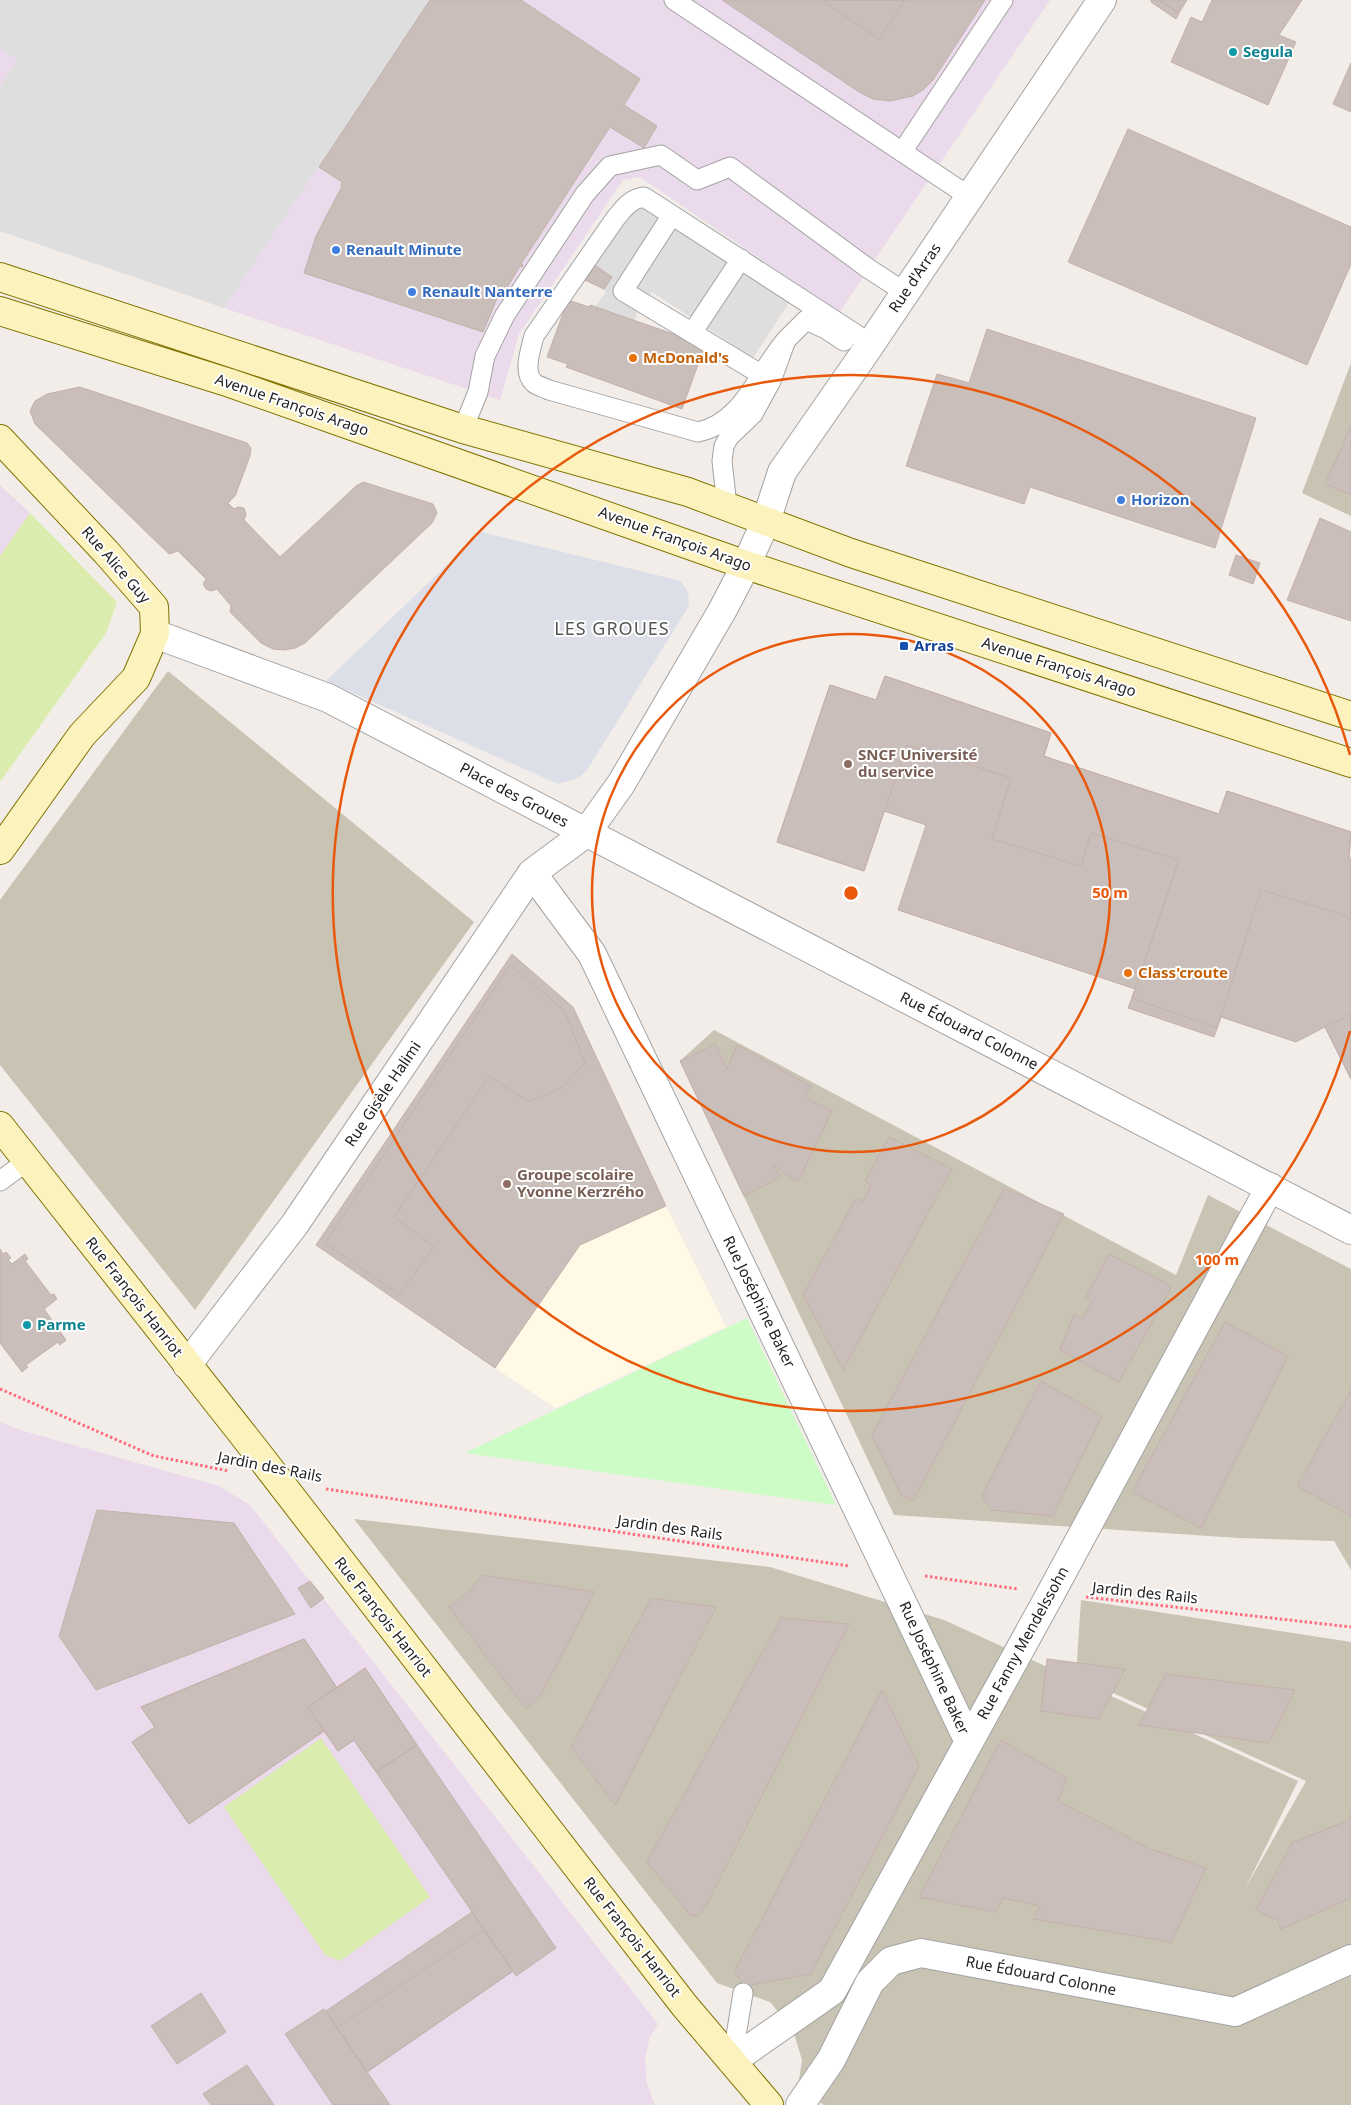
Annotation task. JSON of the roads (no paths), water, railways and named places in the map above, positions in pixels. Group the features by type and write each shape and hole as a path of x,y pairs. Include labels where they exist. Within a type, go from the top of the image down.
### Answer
{"main road":[{"path":"0,304 7,279"},
{"name":"Avenue François Arago","path":"7,279 463,429 625,473 727,506 851,553 1351,716"},
{"name":"Avenue François Arago","path":"0,311 230,383 746,565 1351,763"},
{"name":"Rue Alice Guy","path":"0,439 106,552 154,607 155,634 136,678 82,736 0,850"},
{"name":"Rue François Hanriot","path":"0,1126 678,1997 769,2105"}],"street":[{"name":"Rue d'Arras","path":"746,565 766,521 782,472 906,293 1102,0"},
{"name":"Place des Groues","path":"155,634 328,698 586,833 621,784 722,611 746,565"},
{"name":"Rue Gisèle Halimi","path":"187,1365 296,1224 532,873 586,833"},
{"name":"Rue Édouard Colonne","path":"586,833 1351,1230"},
{"name":"Rue Joséphine Baker","path":"532,873 592,954 969,1742"},
{"name":"Rue Fanny Mendelssohn","path":"732,2061 832,1991 1051,1593 1270,1187"},
{"name":"Rue Édouard Colonne","path":"800,2105 831,2060 870,1982 891,1961 921,1954 1235,2012 1351,1959"}],"lane":[{"path":"674,0 970,197"},
{"path":"902,152 1003,0"},
{"path":"463,429 478,392 485,356 505,315 585,194 610,166 661,155 697,180 730,167 869,270 906,293"},
{"path":"644,197 741,259 868,349 806,320 773,355 741,406 713,430 698,432 549,390 534,383 529,375 528,359 534,336 615,219 627,204 636,198 644,197"},
{"path":"672,215 623,291 762,374"},
{"path":"692,332 741,259"},
{"path":"727,506 722,461 724,446 730,437 754,414 762,400 786,340"},
{"path":"0,1181 27,1161"},
{"path":"732,2061 743,1993"}],"place":[{"name":"Segula","path":"1233,52"},
{"name":"Renault Minute","path":"336,250"},
{"name":"Renault Nanterre","path":"412,292"},
{"name":"McDonald's","path":"633,358"},
{"name":"Horizon","path":"1121,500"},
{"name":"Arras","path":"904,646"},
{"name":"SNCF Université du service","path":"848,764"},
{"name":"Class'croute","path":"1128,973"},
{"name":"Groupe scolaire Yvonne Kerzrého","path":"507,1184"},
{"name":"Parme","path":"27,1325"}],"district":[{"name":"LES GROUES","path":"612,629"}]}
